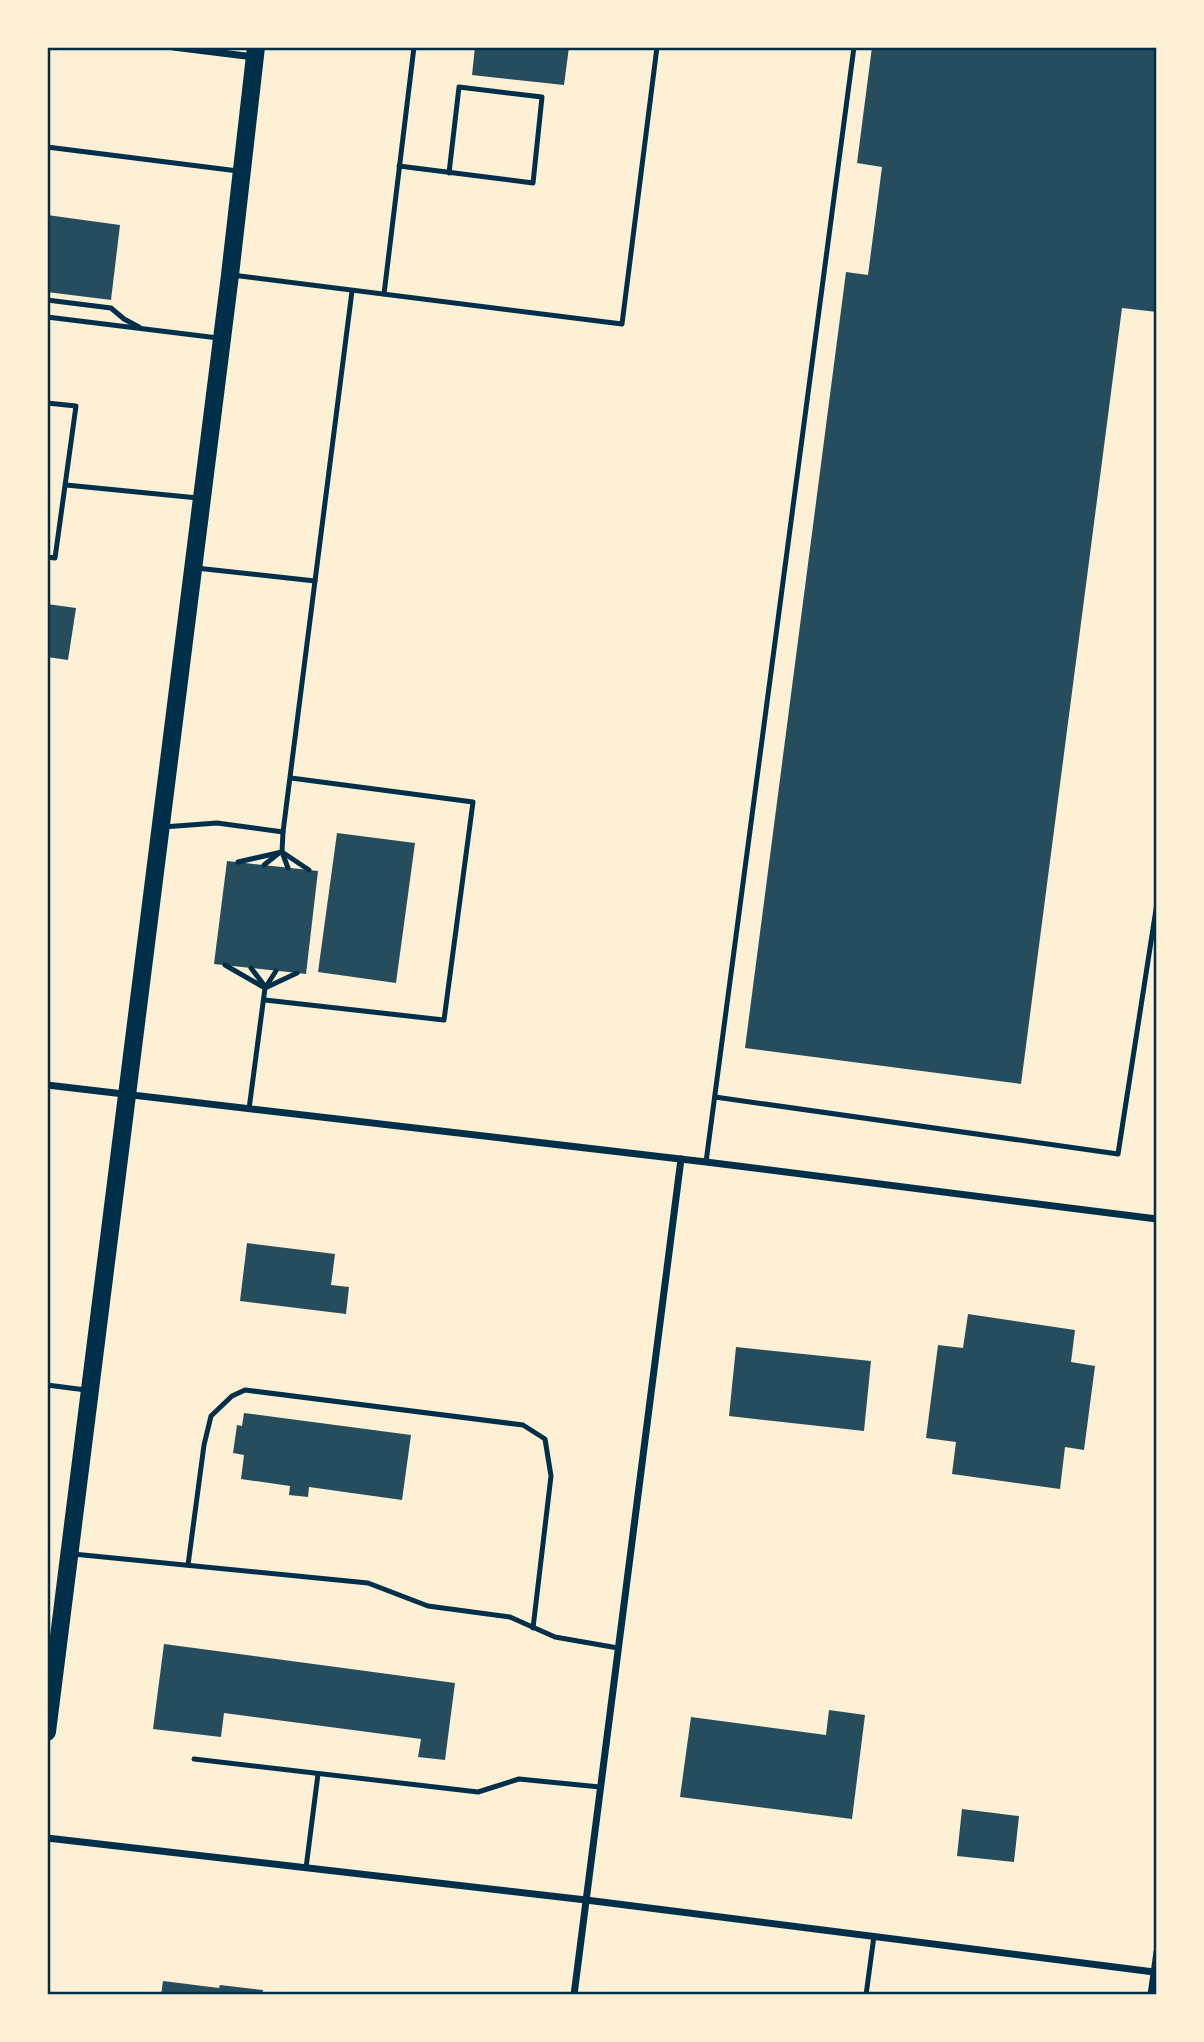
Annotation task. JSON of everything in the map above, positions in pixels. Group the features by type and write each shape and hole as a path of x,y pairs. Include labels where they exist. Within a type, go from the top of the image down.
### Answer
{"main road":[{"path":"47,1732 230,275 255,52"}],"street":[{"path":"173,47 255,52"},
{"path":"47,1085 706,1162 1157,1219"},
{"path":"574,1995 681,1159"},
{"path":"47,1838 586,1900 1154,1972"},
{"path":"1151,1995 1157,1952"}],"lane":[{"path":"384,294 414,47"},
{"path":"230,275 622,324 657,47"},
{"path":"706,1162 854,47"},
{"path":"399,166 449,173 533,183 542,97 459,87 449,173"},
{"path":"47,147 241,172"},
{"path":"288,868 282,852 284,832 352,291"},
{"path":"47,300 111,308 124,319 146,330"},
{"path":"47,317 221,339"},
{"path":"47,403 76,406 55,558 47,557"},
{"path":"65,485 201,499"},
{"path":"192,568 316,581"},
{"path":"265,1000 444,1020 473,802 291,778"},
{"path":"160,827 217,823 284,832"},
{"path":"264,865 282,852"},
{"path":"238,862 282,852 309,870"},
{"path":"715,1097 1118,1154 1157,903"},
{"path":"225,965 265,988"},
{"path":"251,968 265,988"},
{"path":"249,1110 265,988 276,971"},
{"path":"265,988 297,973"},
{"path":"47,1385 90,1391"},
{"path":"188,1565 204,1445 211,1416 232,1396 245,1390 523,1425 545,1440 551,1476 533,1628"},
{"path":"70,1554 368,1583 428,1606 510,1617 555,1637 618,1648"},
{"path":"194,1759 478,1793 519,1780 600,1787"},
{"path":"306,1868 318,1774"},
{"path":"866,1995 874,1936"}],"building":[{"path":"475,47 569,47 564,85 472,75"},
{"path":"872,47 1157,47 1157,312 1122,308 1021,1084 745,1048 846,272 868,275 882,167 857,163"},
{"path":"47,215 120,225 111,300 47,292"},
{"path":"47,604 76,608 68,660 47,657"},
{"path":"337,833 415,843 396,983 318,972"},
{"path":"227,861 318,871 306,974 214,964"},
{"path":"247,1243 335,1254 331,1285 349,1287 346,1314 240,1301"},
{"path":"968,1314 1075,1330 1071,1362 1095,1366 1084,1450 1065,1447 1060,1489 952,1474 956,1442 926,1438 938,1345 963,1348"},
{"path":"736,1347 871,1361 864,1431 729,1416"},
{"path":"244,1413 411,1435 402,1500 309,1487 308,1497 289,1495 290,1486 241,1479 244,1455 233,1453 237,1425 242,1426"},
{"path":"164,1644 455,1683 445,1760 418,1757 421,1739 224,1713 221,1737 153,1729"},
{"path":"829,1710 865,1715 852,1819 680,1797 691,1717 826,1735"},
{"path":"962,1809 1019,1816 1014,1862 957,1856"},
{"path":"163,1981 263,1990 262,1995 161,1995"}]}
